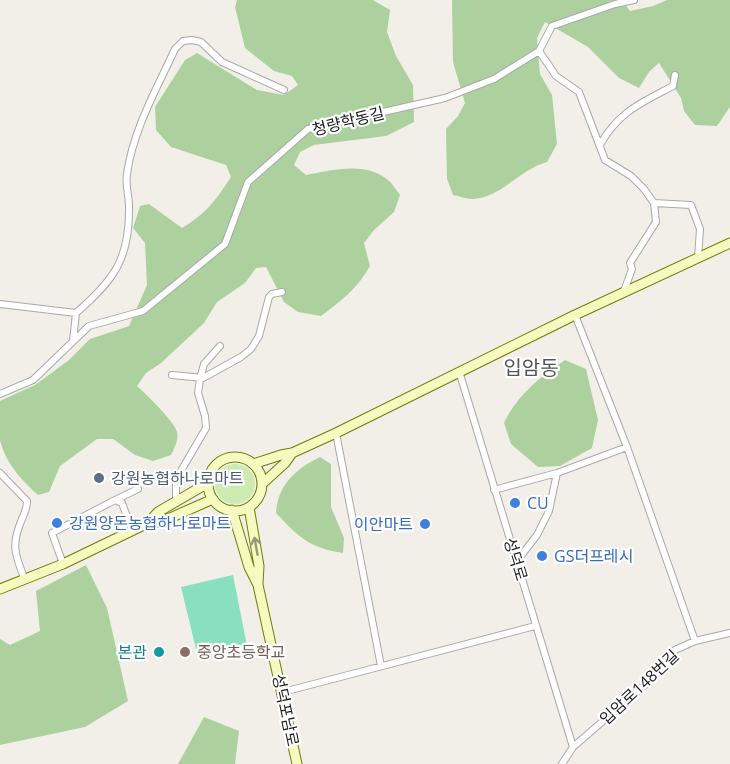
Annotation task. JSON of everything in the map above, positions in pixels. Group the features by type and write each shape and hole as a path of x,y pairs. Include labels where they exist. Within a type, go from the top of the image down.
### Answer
{"street":[{"name":"청량학동길","path":"0,394 33,380 89,326 142,311 225,244 248,182 308,129 445,98 494,79 539,51 552,26 633,0"},
{"path":"0,304 76,312 102,291 115,273 126,247 129,207 126,176 130,159 143,118 175,49 183,41 201,42 222,62 284,90"},
{"path":"539,51 556,76 579,92 605,160 630,176 644,189 654,203 656,222 630,263 632,268 624,291"},
{"path":"600,146 608,130 622,115 673,86 675,75"},
{"path":"654,203 691,205 700,229 698,258"},
{"path":"253,464 281,454 292,453 336,434 624,291 730,243"},
{"path":"172,375 200,379 251,350 260,336 269,297 282,292"},
{"path":"73,342 76,312"},
{"path":"576,315 627,447 694,641"},
{"path":"176,502 178,476 206,428 198,393 204,364 220,346"},
{"name":"성덕로","path":"459,371 573,747"},
{"path":"336,434 381,666"},
{"path":"494,490 557,473 627,447"},
{"path":"262,484 285,463 292,453"},
{"path":"234,457 253,464 260,473 262,484 261,493 256,501 249,507 232,510 221,507 213,499 208,483 210,473 224,459 234,457"},
{"path":"0,473 27,501 27,510 21,519 14,540 15,555 25,580"},
{"path":"517,561 537,535 549,511 557,473"},
{"path":"148,523 158,512 208,483"},
{"path":"63,564 52,533 138,489"},
{"path":"0,589 63,564 148,523 161,522 213,499"},
{"path":"116,500 122,502 132,530"},
{"path":"249,507 259,566 258,585"},
{"path":"232,510 249,567 258,585"},
{"name":"성덕포남로","path":"258,585 297,764"},
{"path":"283,692 535,626"},
{"name":"입암로148번길","path":"562,764 573,747 646,684 659,664 675,650 694,641 730,633"}],"green space":[{"path":"237,0 373,0 390,10 387,32 396,56 413,85 414,122 386,136 314,145 300,152 294,165 306,175 348,168 369,170 379,174 390,182 400,195 394,212 374,230 364,243 370,266 365,274 348,294 321,316 298,312 284,302 266,267 256,268 245,283 217,302 204,323 161,363 146,373 137,386 166,415 177,432 177,441 171,455 153,461 135,455 113,439 97,439 60,466 49,492 38,495 15,470 2,448 0,401 35,385 69,360 90,339 129,326 147,285 145,243 133,228 140,206 149,204 182,228 210,206 231,177 226,165 171,147 156,130 155,107 185,60 197,53 257,90 284,95 298,85 292,76 274,71 245,48 235,7"},
{"path":"452,0 622,0 630,11 667,0 730,0 730,107 717,126 695,125 684,111 681,98 659,63 649,72 639,88 619,78 588,47 545,22 537,38 540,74 552,95 557,144 547,162 492,194 472,199 453,195 447,179 446,129 458,116 465,103 453,62"},
{"path":"565,360 586,369 598,420 592,448 560,466 538,467 511,444 504,423 522,395"},
{"path":"320,457 331,464 331,507 344,538 343,553 321,548 305,540 276,513 277,503 284,486 296,472"},
{"path":"235,464 249,470 255,484 249,498 235,504 221,498 215,484 221,470"},
{"path":"86,565 107,608 128,701 85,727 0,745 0,639 10,645 40,631 36,591"},
{"path":"233,575 247,646 209,656 196,649 181,587"},
{"path":"204,717 239,731 235,764 178,764"}],"place":[{"name":"강원농협하나로마트","path":"99,478"},
{"name":"CU","path":"515,503"},
{"name":"강원양돈농협하나로마트","path":"57,523"},
{"name":"이안마트","path":"425,524"},
{"name":"GS더프레시","path":"542,556"},
{"name":"본관","path":"159,652"},
{"name":"중앙초등학교","path":"185,652"}],"district":[{"name":"입암동","path":"531,368"}]}
